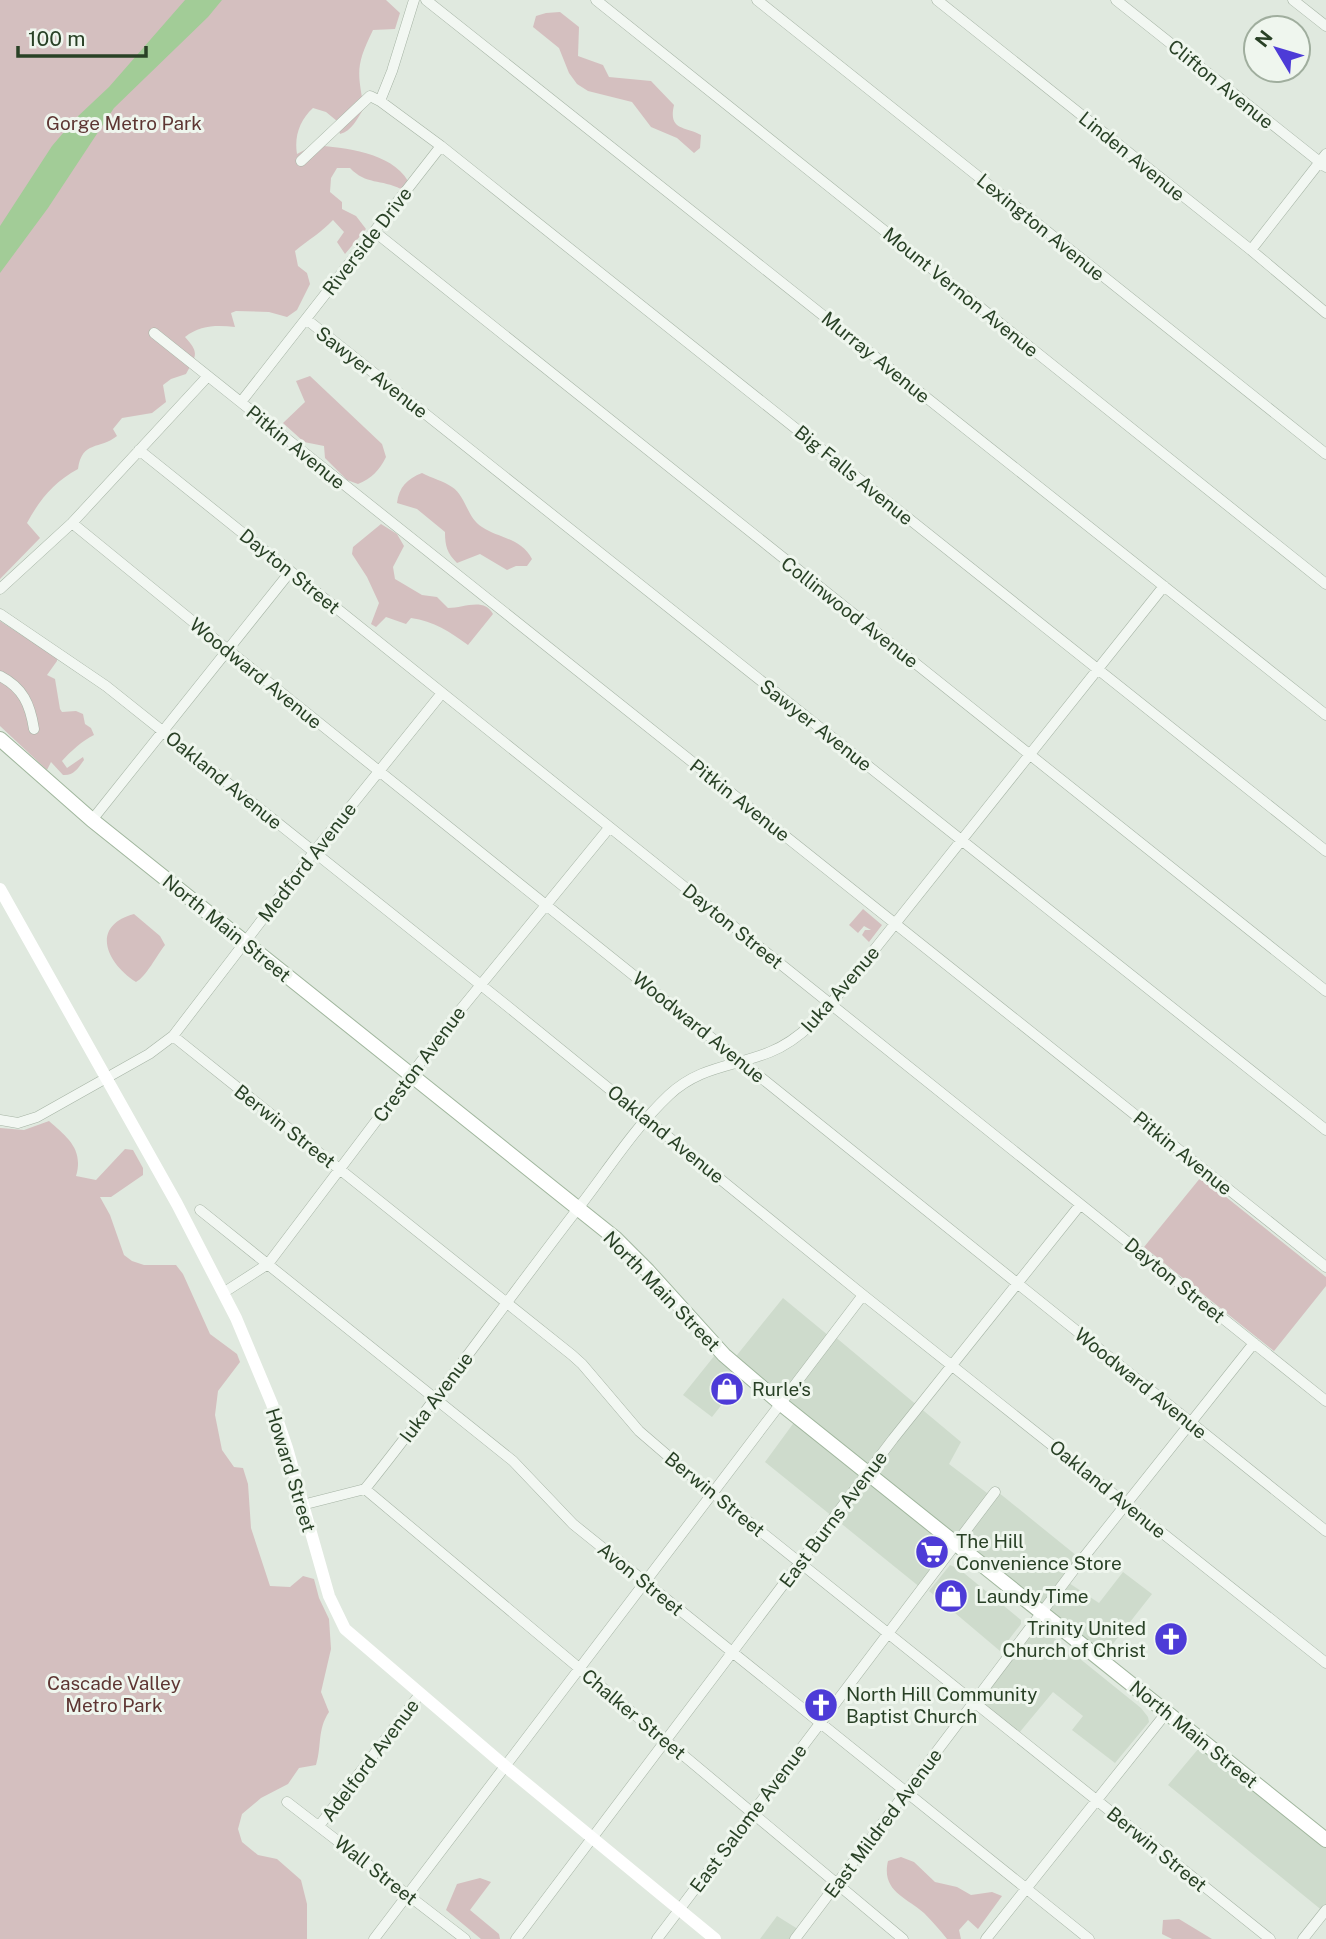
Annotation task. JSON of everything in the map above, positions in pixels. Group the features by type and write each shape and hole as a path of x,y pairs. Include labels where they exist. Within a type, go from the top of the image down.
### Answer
{"main road":[{"name":"North Main Street","path":"0,739 92,820 630,1252 724,1355 780,1403 1326,1840"},
{"name":"Howard Street","path":"1,894 177,1204 223,1293 272,1404 329,1596 338,1617 350,1634 420,1694 715,1939"}],"street":[{"path":"301,161 370,96 380,102 393,71 414,0"},
{"name":"Murray Avenue","path":"426,0 1326,715"},
{"name":"Mount Vernon Avenue","path":"596,0 1326,583"},
{"name":"Lexington Avenue","path":"757,0 1326,454"},
{"name":"Linden Avenue","path":"937,0 949,4 1326,313"},
{"name":"Clifton Avenue","path":"1116,0 1324,161"},
{"path":"1293,0 1326,26"},
{"name":"Big Falls Avenue","path":"380,102 441,146 1326,851"},
{"name":"Riverside Drive","path":"241,402 441,146"},
{"path":"1251,250 1324,161"},
{"name":"Collinwood Avenue","path":"375,232 1326,991"},
{"name":"Sawyer Avenue","path":"306,319 1326,1130"},
{"name":"Pitkin Avenue","path":"154,333 1326,1267"},
{"path":"0,589 72,523 208,376"},
{"name":"Dayton Street","path":"139,450 1326,1401"},
{"name":"Woodward Avenue","path":"72,523 1326,1531"},
{"path":"92,820 290,572"},
{"name":"Iuka Avenue","path":"365,1489 647,1119 667,1097 688,1080 714,1068 769,1052 806,1031 831,1004 1164,586"},
{"name":"Oakland Avenue","path":"0,614 85,670 1326,1663"},
{"path":"0,676 23,694 34,729"},
{"name":"Medford Avenue","path":"0,1120 18,1123 64,1104 104,1078 149,1054 173,1036 314,852 442,693"},
{"name":"Creston Avenue","path":"223,1293 268,1264 481,985 609,828"},
{"name":"Berwin Street","path":"173,1036 582,1364 639,1431 712,1492 1270,1939"},
{"name":"East Burns Avenue","path":"516,1939 868,1473 1080,1205"},
{"name":"Avon Street","path":"200,1210 513,1461 573,1524 1090,1939"},
{"path":"374,1939 863,1295"},
{"name":"East Mildred Avenue","path":"795,1939 1126,1502 1254,1343"},
{"path":"302,1505 365,1489"},
{"name":"Chalker Street","path":"365,1489 903,1939"},
{"name":"East Salome Avenue","path":"657,1939 995,1492"},
{"name":"Adelford Avenue","path":"319,1826 420,1694"},
{"path":"986,1939 1167,1712"},
{"name":"Wall Street","path":"287,1802 465,1939"},
{"path":"1303,1939 1326,1910"}],"shaded area":[{"path":"185,0 222,0 208,17 114,108 48,208 0,273 0,226 52,146 75,119 109,87"},
{"path":"783,1298 829,1336 780,1400 733,1360"},
{"path":"833,1335 961,1442 949,1464 987,1493 993,1488 1082,1560 1066,1581 1099,1603 1123,1572 1152,1594 1101,1659 955,1543 921,1588 765,1462 798,1417 780,1403"},
{"path":"719,1350 746,1374 712,1417 683,1395"},
{"path":"950,1565 959,1569 1021,1620 1021,1624 1000,1651 929,1591"},
{"path":"1043,1629 1141,1708 1148,1717 1149,1722 1115,1763 1072,1730 1083,1716 1053,1692 1019,1733 982,1702 981,1698 1033,1630"},
{"path":"1204,1742 1326,1840 1324,1912 1168,1785"},
{"path":"777,1916 801,1931 795,1939 760,1939"}],"green space":[{"name":"Gorge Metro Park","path":"0,0 386,0 400,13 395,29 373,30 363,52 359,76 364,108 351,127 340,134 337,121 326,112 313,108 299,129 297,154 314,145 366,153 390,164 408,181 401,189 362,177 350,168 337,168 331,178 330,192 342,202 342,209 356,216 366,229 345,254 337,242 344,232 333,220 295,251 298,266 307,273 310,284 297,310 287,317 269,312 236,311 231,313 235,327 209,327 185,337 195,351 194,359 186,374 163,385 166,402 152,413 122,418 113,429 117,436 83,454 78,469 48,492 27,523 40,538 0,579"},
{"path":"560,12 579,27 578,56 603,65 609,77 651,81 674,105 673,119 676,124 701,135 700,148 694,153 677,138 651,127 632,102 588,91 577,84 569,73 559,48 533,27 536,16"},
{"path":"310,376 382,444 386,457 375,474 363,482 358,484 347,480 325,458 324,446 304,442 283,423 305,402 296,381"},
{"path":"422,473 457,491 473,518 482,527 522,547 532,559 527,566 516,566 507,570 480,554 457,563 447,549 445,532 417,509 397,503 405,484"},
{"path":"381,524 397,534 404,546 393,567 395,579 422,595 437,597 448,608 479,605 493,614 468,645 441,628 419,619 411,618 406,624 386,617 376,627 371,624 379,603 352,554 353,547"},
{"path":"0,621 57,658 47,675 55,679 60,709 62,712 76,711 83,714 85,724 91,728 94,735 77,746 62,761 67,768 83,757 80,766 70,774 63,775 51,762 47,770 0,726"},
{"path":"863,909 882,925 869,942 862,935 865,930 871,930 864,926 858,933 849,925"},
{"path":"134,914 160,936 165,945 136,982 117,965 107,945 107,936 112,927"},
{"name":"Cascade Valley Metro Park","path":"49,1121 68,1138 76,1151 76,1176 96,1180 125,1149 133,1150 143,1168 143,1175 111,1197 100,1197 110,1215 124,1255 144,1265 176,1265 183,1274 210,1334 237,1354 240,1362 218,1391 215,1415 222,1450 234,1467 243,1468 248,1484 251,1528 270,1586 290,1587 303,1576 314,1579 329,1619 331,1649 321,1692 329,1712 321,1731 316,1765 299,1768 288,1784 261,1798 242,1814 238,1829 242,1842 258,1855 277,1859 301,1880 307,1904 307,1939 0,1939 0,1128 24,1130"},
{"path":"1201,1177 1326,1277 1326,1286 1274,1351 1144,1247"},
{"path":"901,1857 914,1862 935,1882 957,1887 971,1895 992,1892 1002,1896 978,1929 968,1920 959,1930 961,1939 947,1939 924,1913 897,1892 888,1880 888,1861"},
{"path":"480,1878 491,1882 470,1910 499,1934 500,1939 481,1939 446,1910 457,1884"},
{"path":"1179,1919 1212,1939 1172,1939 1162,1934 1163,1920"}],"place":[{"name":"Rurle's","path":"727,1389"},
{"name":"The Hill Convenience Store","path":"932,1552"},
{"name":"Laundy Time","path":"951,1596"},
{"name":"Trinity United Church of Christ","path":"1171,1639"},
{"name":"North Hill Community Baptist Church","path":"821,1705"}]}
